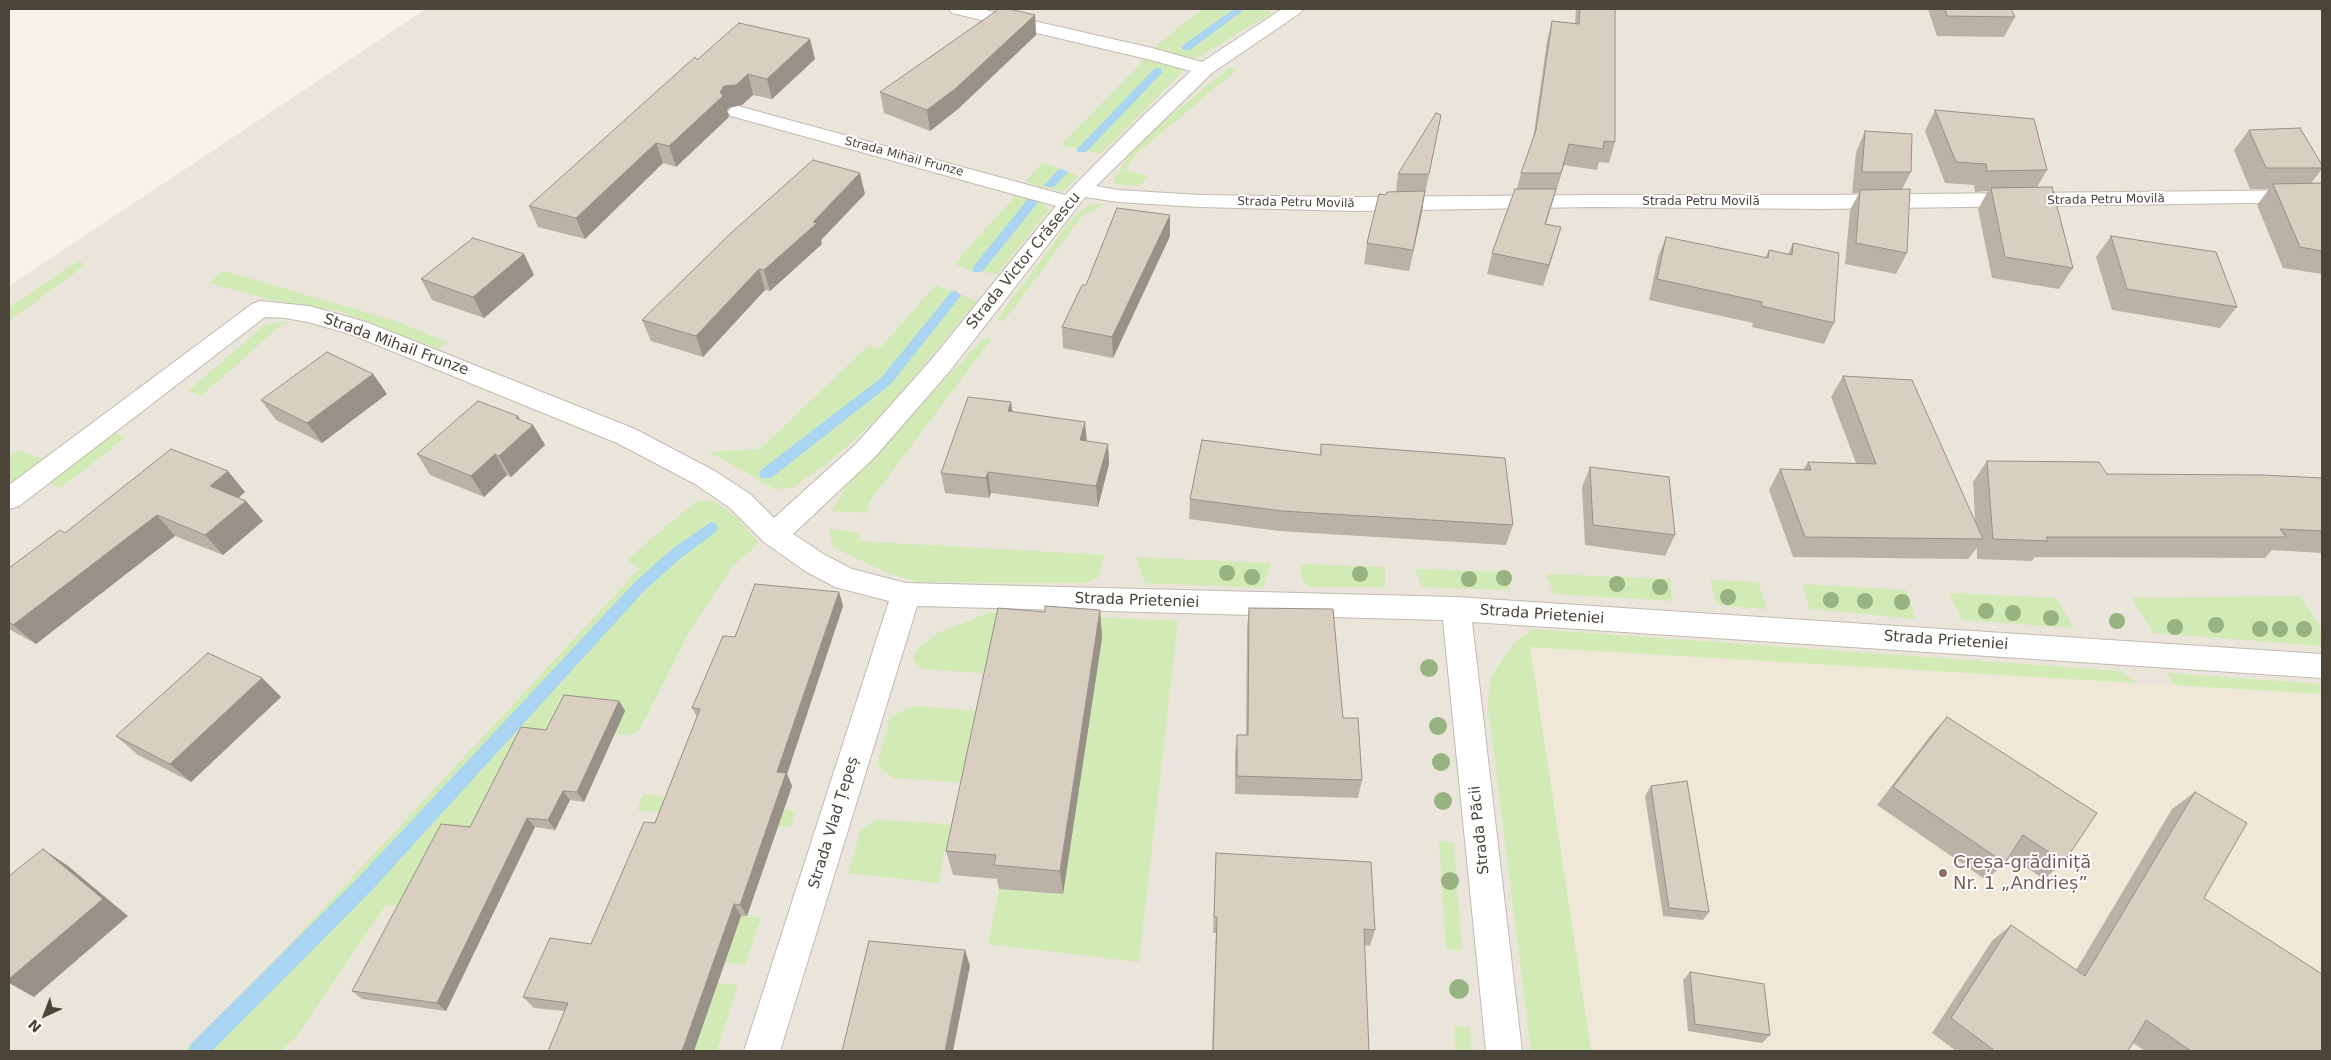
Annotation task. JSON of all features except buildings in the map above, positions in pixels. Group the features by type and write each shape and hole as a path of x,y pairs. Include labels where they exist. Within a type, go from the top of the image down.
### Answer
{"street":[{"path":"958,9 1152,54 1205,69"},
{"name":"Strada Victor Crăsescu","path":"774,535 871,444 940,366 1074,196 1153,117 1205,69 1294,9"},
{"name":"Strada Mihail Frunze","path":"738,112 1074,196"},
{"name":"Strada Petru Movilă","path":"1074,196 1354,204 1593,201 1831,202 2322,196"},
{"name":"Strada Mihail Frunze","path":"9,498 260,309 285,310 309,314 367,331 626,436 704,477 740,500 774,535"},
{"name":"Strada Prieteniei","path":"774,535 815,563 845,579 906,594 1456,609 2322,666"},
{"name":"Strada Vlad Țepeș","path":"762,1051 906,594"},
{"name":"Strada Păcii","path":"1456,609 1504,1051"}],"shaded area":[{"path":"426,9 2322,9 2322,1051 9,1051 9,286"},
{"name":"Creșa-grădiniță Nr. 1 „Andrieș”","path":"1530,647 2322,694 2322,1051 1591,1051"}],"green space":[{"path":"1203,9 1261,9 1272,13 1195,59 1152,49"},
{"path":"1146,58 1178,67 1183,71 1101,154 1061,145"},
{"path":"1230,67 1238,69 1137,153 1125,170 1148,176 1140,186 1115,184 1113,181 1129,156 1157,127"},
{"path":"1043,162 1079,176 1065,190 1059,191 1037,186 1026,181"},
{"path":"1018,193 1040,201 1049,210 997,274 969,270 954,264"},
{"path":"1091,204 1105,204 1082,216 1004,321 997,319 1074,216"},
{"path":"78,260 85,265 9,321 9,308"},
{"path":"223,271 393,320 448,342 439,349 339,311 273,300 209,283"},
{"path":"936,285 977,301 883,414 829,462 792,488 775,489 709,452 760,449 869,345 879,349"},
{"path":"278,322 292,322 280,326 201,396 188,391 262,327"},
{"path":"993,337 870,501 867,513 832,511 847,485 983,339"},
{"path":"110,431 126,437 61,488 44,481"},
{"path":"18,450 46,460 9,488 9,457"},
{"path":"714,501 736,517 759,543 731,568 687,636 641,727 634,734 614,735 625,711 570,705 479,836 411,907 386,905 297,1036 281,1051 184,1051 278,957 640,568 627,560 695,502"},
{"path":"828,529 861,533 858,541 1104,555 1098,578 1086,583 919,582 888,573 834,548"},
{"path":"1136,557 1271,563 1263,588 1145,583"},
{"path":"1301,564 1385,567 1385,587 1308,587 1301,577"},
{"path":"1415,569 1506,572 1510,590 1422,587"},
{"path":"1546,574 1670,579 1673,601 1554,594"},
{"path":"1710,580 1758,582 1767,609 1717,605"},
{"path":"1802,584 1906,590 1916,619 1810,609"},
{"path":"1949,593 2056,598 2074,628 1962,620"},
{"path":"2300,596 2322,629 2322,646 2153,633 2132,598"},
{"path":"991,612 1178,621 1139,962 988,944 999,889 1063,894 994,674 921,669 913,659 920,646 938,633"},
{"path":"1533,629 2121,671 2137,683 1530,647 1591,1051 1531,1051 1488,705 1491,679 1504,656 1520,638"},
{"path":"2168,673 2322,684 2322,694 2173,685"},
{"path":"919,706 987,712 971,783 892,778 877,764 890,718 906,709"},
{"path":"644,794 796,811 791,827 637,810"},
{"path":"877,820 963,825 957,852 944,852 939,883 848,873 861,829"},
{"path":"1439,841 1454,843 1462,951 1446,949"},
{"path":"700,911 761,918 745,965 725,962"},
{"path":"718,983 738,985 717,1051 694,1051"},
{"path":"1454,1026 1470,1027 1471,1051 1455,1051"}],"waterway":[{"path":"1186,48 1240,9"},
{"path":"1082,150 1158,71"},
{"path":"1050,185 1062,172"},
{"path":"978,269 1032,202"},
{"path":"766,474 886,381 955,295"},
{"path":"198,1051 366,883 640,586 677,553 711,528"}],"place":[{"name":"Creșa-grădiniță Nr. 1 „Andrieș”","path":"1943,873"}]}
